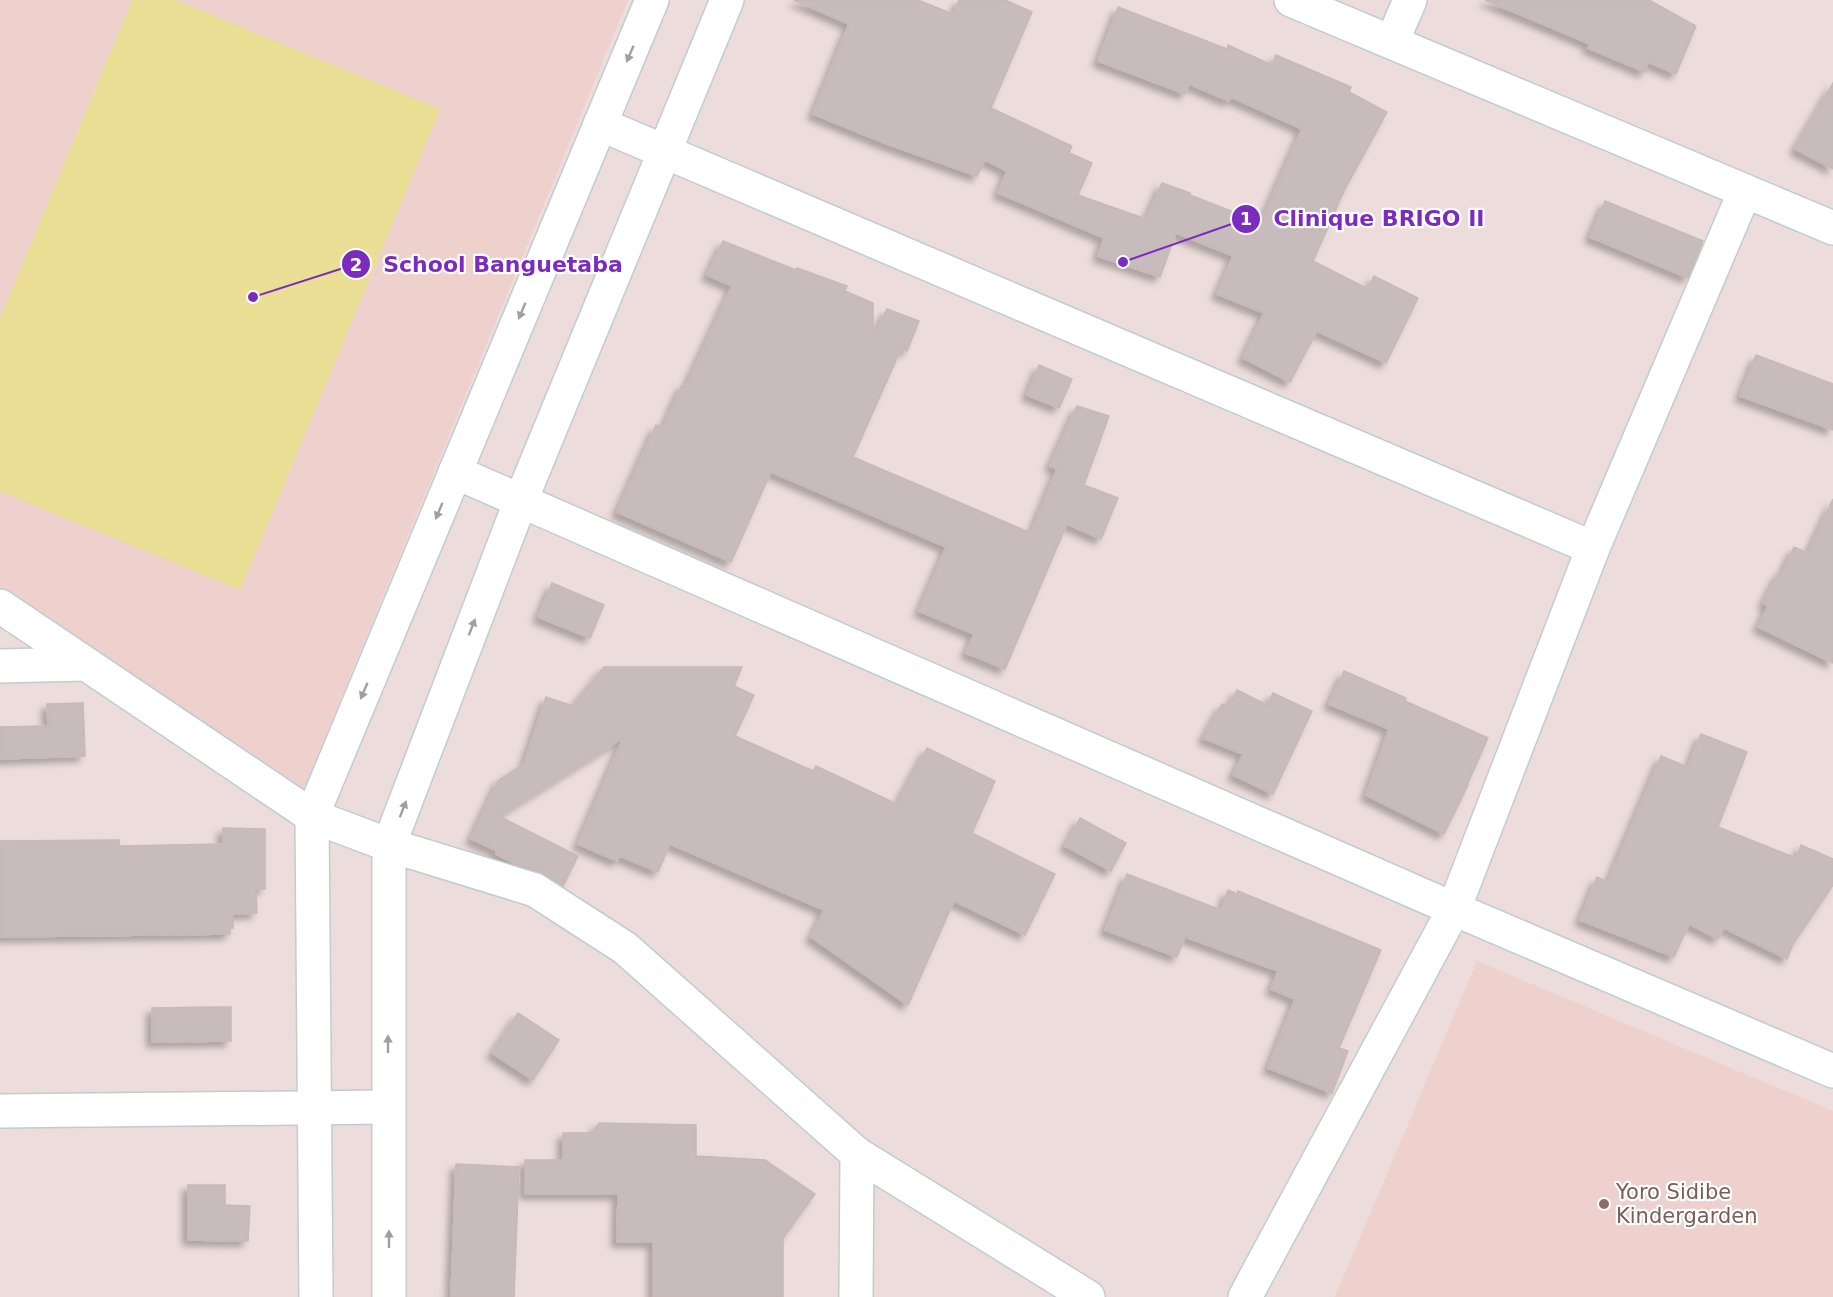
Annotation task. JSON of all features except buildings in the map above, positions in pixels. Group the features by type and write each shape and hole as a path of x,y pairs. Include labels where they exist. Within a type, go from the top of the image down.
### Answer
{"street":[{"path":"316,1297 312,816 652,0"},
{"path":"389,1297 389,845 521,500 727,0"},
{"path":"1291,0 1833,228"},
{"path":"1392,42 1410,0"},
{"path":"600,124 1593,548"},
{"path":"1245,1297 1454,909 1593,548 1745,191"},
{"path":"456,472 1454,909 1833,1071"},
{"path":"0,606 312,816 389,845 535,890 625,948 857,1154 1088,1297"},
{"path":"0,666 86,664"},
{"path":"0,1111 388,1107"},
{"path":"856,1297 857,1154"}],"shaded area":[{"path":"0,0 628,0 300,798 0,593"},
{"path":"132,0 175,0 440,109 240,590 0,491 0,318"},
{"name":"Yoro Sidibe Kindergarden","path":"1477,961 1833,1111 1833,1297 1335,1297"}],"place":[{"name":"Clinique BRIGO II","path":"1123,262"},
{"name":"School Banguetaba","path":"253,297"},
{"name":"Yoro Sidibe Kindergarden","path":"1604,1204"}]}
